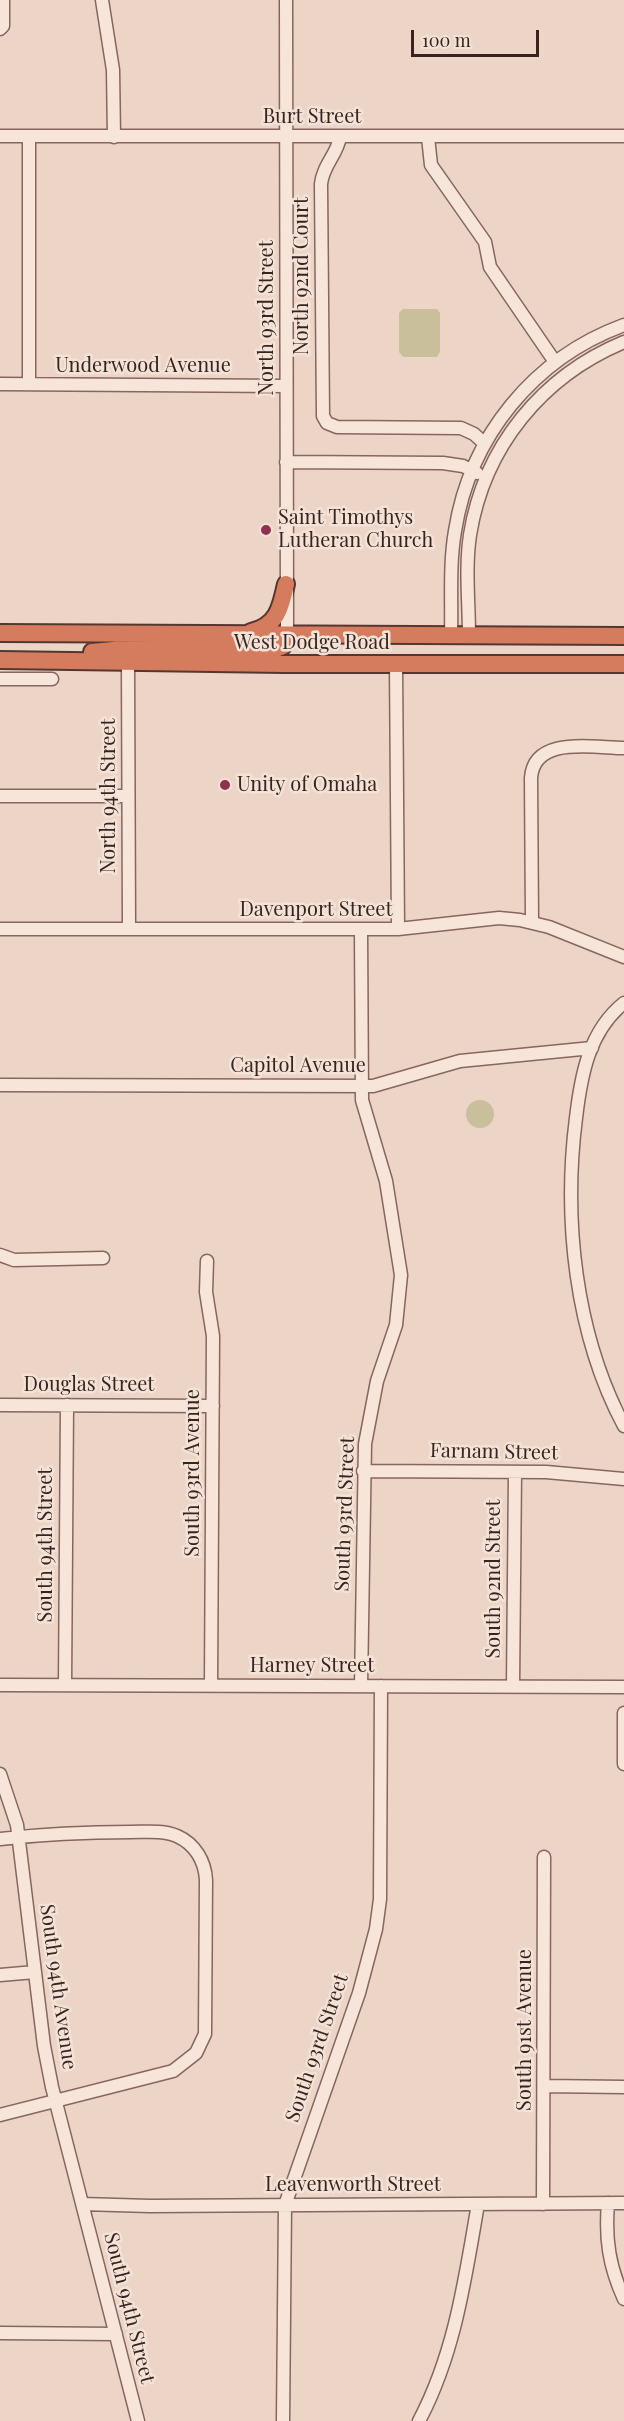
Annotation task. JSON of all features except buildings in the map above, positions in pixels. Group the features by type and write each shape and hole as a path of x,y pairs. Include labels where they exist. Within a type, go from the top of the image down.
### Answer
{"highway":[{"path":"227,635 257,630 273,622 281,606 286,584"},
{"name":"West Dodge Road","path":"0,633 624,636"},
{"path":"44,660 124,649 273,650 283,646 287,636"},
{"name":"West Dodge Road","path":"0,660 624,664"}],"street":[{"path":"0,29 3,26 3,0"},
{"path":"102,0 113,70 114,137"},
{"name":"North 93rd Street","path":"286,0 287,636"},
{"name":"Burt Street","path":"0,136 624,136"},
{"path":"29,136 29,384"},
{"name":"North 92nd Court","path":"340,137 336,152 323,170 321,184 322,408 325,420 337,427 461,429 474,434 484,443"},
{"path":"428,137 431,165 484,242 490,267 555,362"},
{"path":"451,636 454,532 471,470 484,443 515,398 555,362 590,340 624,326"},
{"path":"469,636 470,535 486,479 509,434 538,398 580,364 624,342"},
{"name":"Underwood Avenue","path":"0,384 286,386"},
{"path":"286,462 443,463 471,470 486,479"},
{"path":"454,532 470,535"},
{"name":"North 94th Street","path":"128,662 129,929"},
{"path":"396,664 398,929"},
{"path":"0,679 52,679"},
{"path":"532,922 531,774 535,762 544,752 559,748 624,748"},
{"path":"0,796 127,796"},
{"name":"Davenport Street","path":"0,929 361,930 398,929 487,919 532,922 624,957"},
{"path":"361,930 362,1086"},
{"path":"624,1003 604,1022 585,1066 574,1130 571,1191 573,1243 590,1335 610,1396 624,1426"},
{"name":"Capitol Avenue","path":"0,1085 373,1086 460,1061 592,1048"},
{"name":"South 93rd Street","path":"361,1686 363,1471 369,1414 399,1307 401,1275 398,1241 377,1147 362,1100 362,1086"},
{"path":"0,1255 14,1260 103,1258"},
{"name":"South 93rd Avenue","path":"207,1261 206,1292 213,1336 211,1685"},
{"name":"Douglas Street","path":"0,1404 213,1406"},
{"name":"South 94th Street","path":"65,1685 67,1404"},
{"name":"Farnam Street","path":"363,1471 574,1473 624,1479"},
{"name":"South 92nd Street","path":"513,1686 515,1472"},
{"name":"Harney Street","path":"0,1685 624,1687"},
{"name":"South 93rd Street","path":"283,2421 285,2205 359,1993 376,1929 382,1867 381,1686"},
{"path":"624,1713 624,1764"},
{"name":"South 94th Avenue","path":"0,1774 14,1810 45,2046 56,2101 82,2204"},
{"path":"0,1839 78,1832 162,1832 179,1837 198,1853 206,1880 206,2017 205,2034 196,2053 173,2071 0,2115"},
{"name":"South 91st Avenue","path":"543,2204 544,1857"},
{"path":"0,1975 35,1972"},
{"path":"544,2086 624,2087"},
{"path":"608,2203 608,2253 624,2299"},
{"name":"Leavenworth Street","path":"82,2204 624,2203"},
{"name":"South 94th Street","path":"82,2204 138,2421"},
{"path":"419,2421 437,2386 451,2344 478,2204"},
{"path":"0,2333 116,2334"}],"shaded area":[{"path":"403,309 437,309 440,313 440,352 437,357 403,357 399,352 399,313"},
{"path":"480,1100 490,1104 494,1114 490,1124 480,1128 470,1124 466,1114 470,1104"}],"place":[{"name":"Saint Timothys Lutheran Church","path":"266,530"},
{"name":"Unity of Omaha","path":"225,785"}]}
